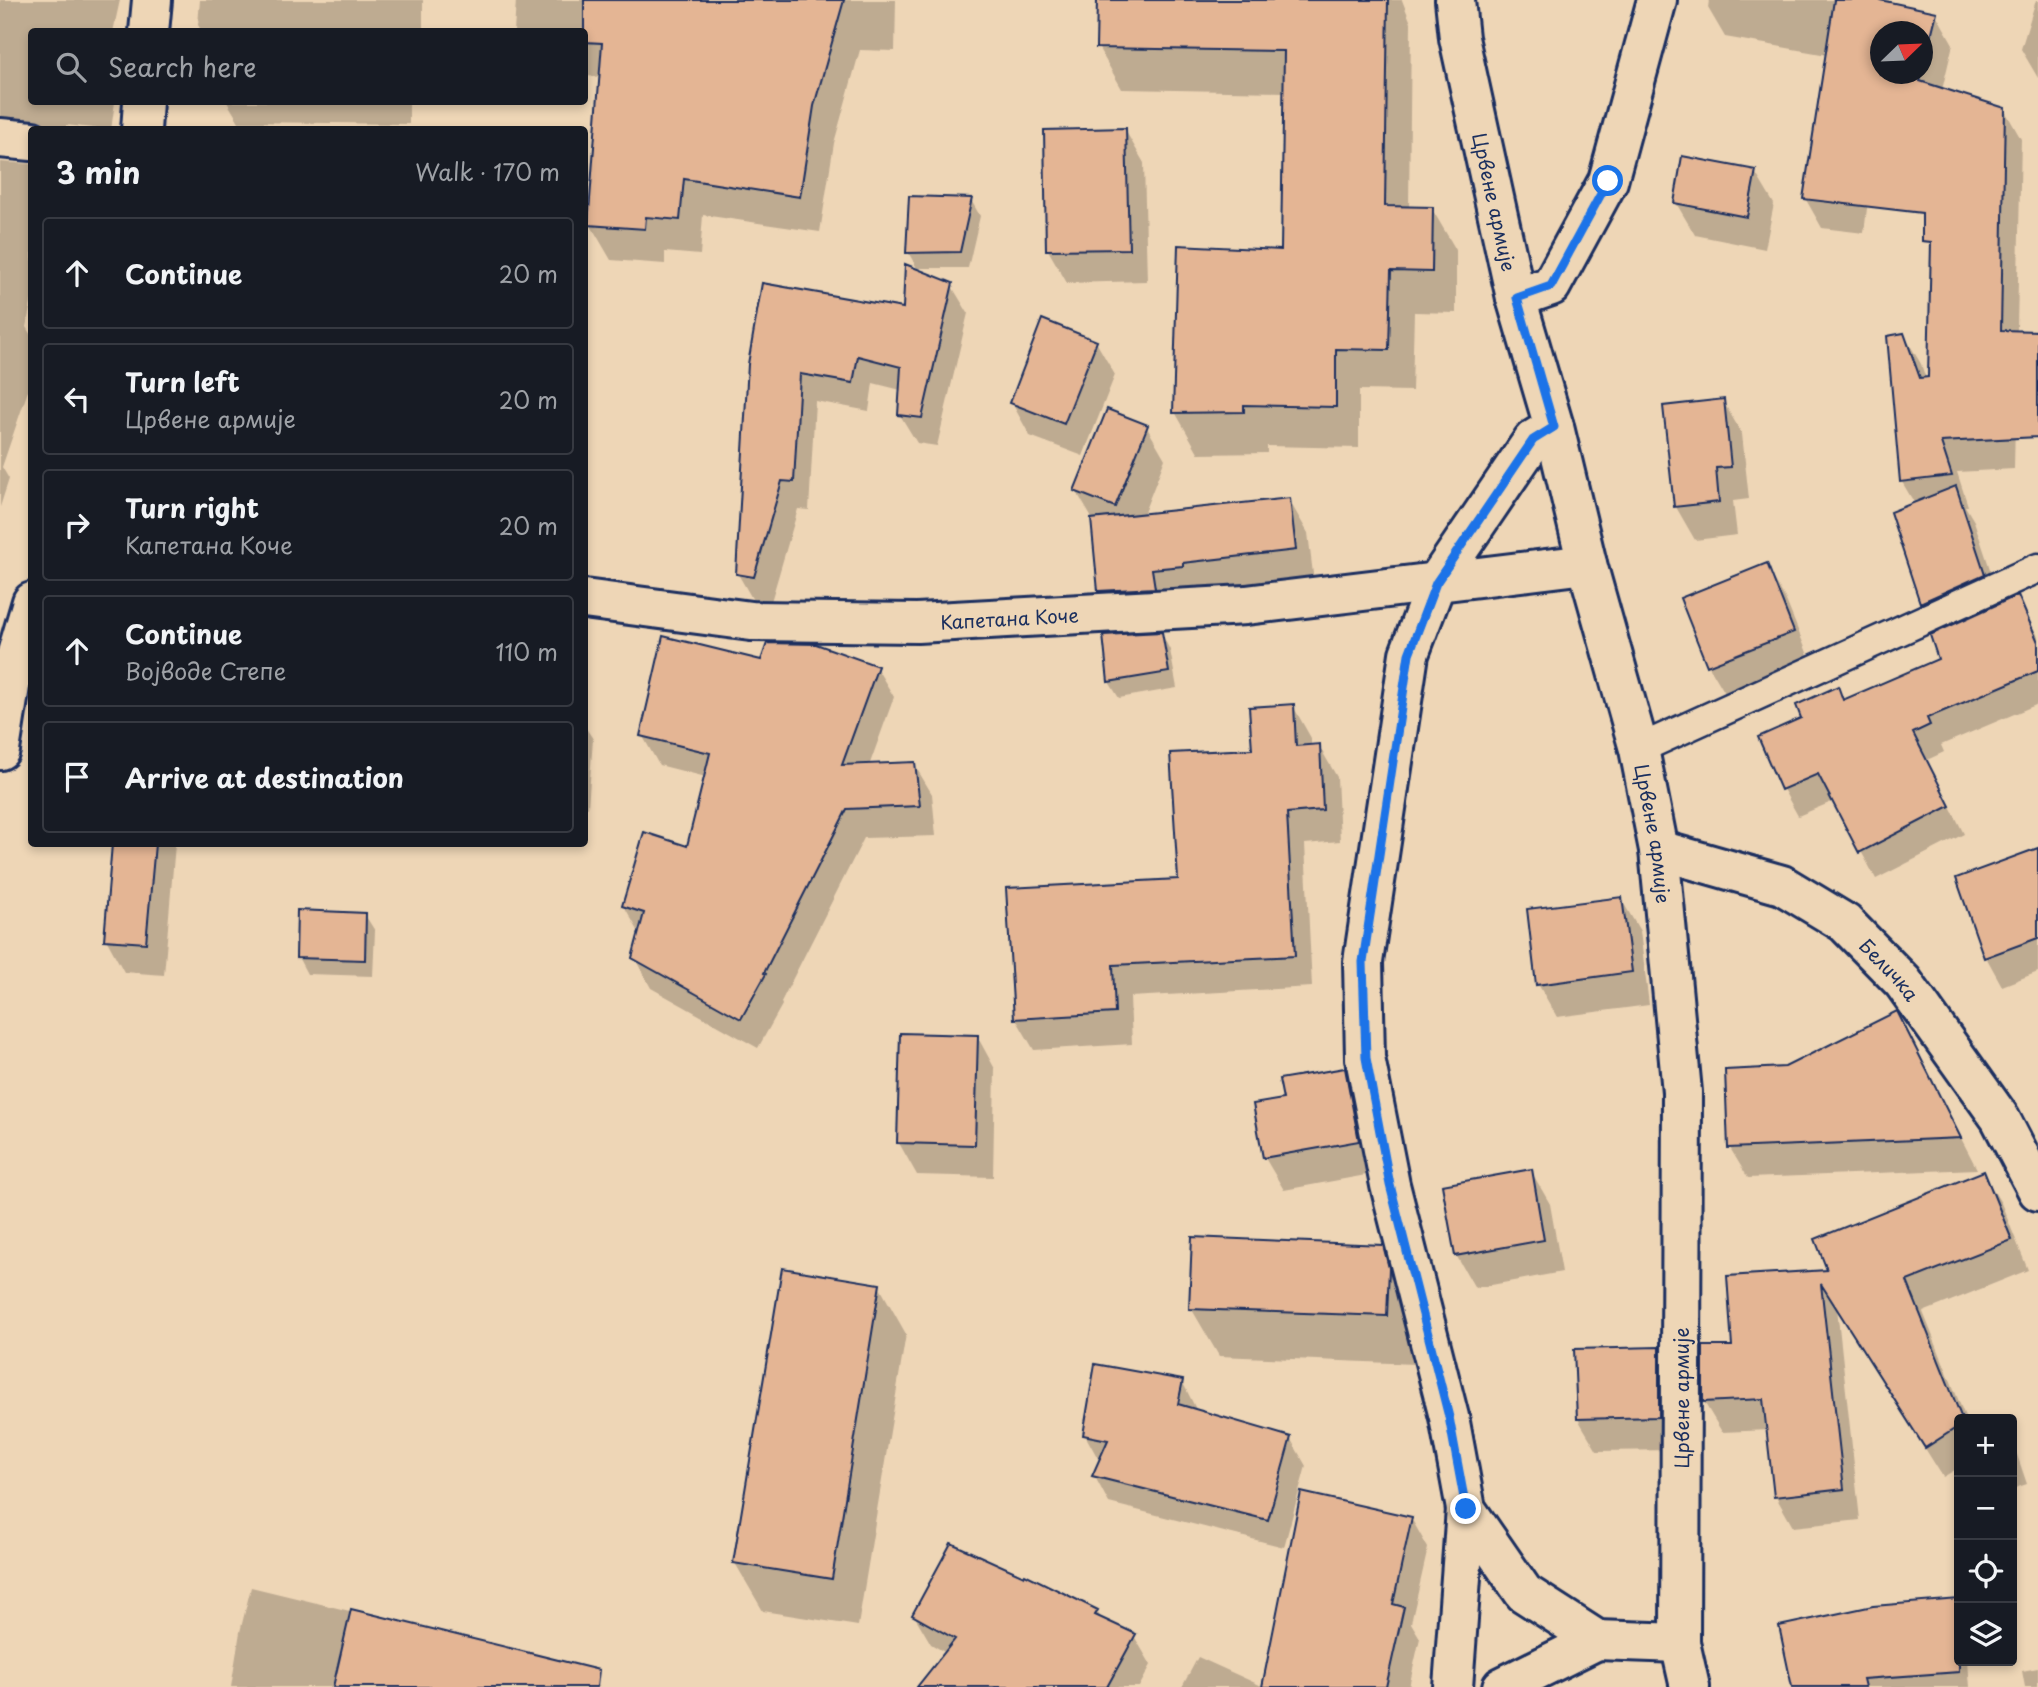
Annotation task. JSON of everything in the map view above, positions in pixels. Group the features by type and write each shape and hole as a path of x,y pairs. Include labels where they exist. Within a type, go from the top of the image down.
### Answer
{"street":[{"path":"149,28 152,0"},
{"name":"Црвене армије","path":"1455,0 1459,38 1517,298 1639,749 1658,850 1682,1092 1680,1643 1690,1687"},
{"path":"1517,298 1551,286 1608,181 1657,0"},
{"path":"141,126 143,105"},
{"path":"0,138 28,141"},
{"path":"1453,1687 1466,1509 1449,1417 1390,1185 1366,1058 1363,962 1409,654 1436,583 1533,440 1554,427"},
{"name":"Капетана Коче","path":"588,600 751,621 916,623 1245,605 1587,564"},
{"path":"0,750 13,667 28,616"},
{"name":"Беличка","path":"1658,850 1782,884 1845,923 1903,982 2000,1118 2038,1191"},
{"path":"1466,1509 1524,1593 1597,1640"},
{"path":"1502,1687 1597,1640 1680,1643"}],"lane":[{"path":"1639,749 2038,568"}],"building":[{"path":"584,0 844,0 814,106 800,197 684,179 680,220 646,217 645,229 588,225 602,43 588,42 588,28 584,28"},
{"path":"1097,0 1388,0 1385,206 1433,207 1432,272 1391,271 1389,350 1336,349 1336,407 1244,405 1244,412 1173,413 1178,245 1281,250 1284,51 1096,48"},
{"path":"1834,0 1880,0 1937,12 1933,28 1933,21 1870,21 1870,84 1929,84 2005,108 2001,330 2038,331 2038,437 1941,442 1952,476 1900,482 1887,336 1904,333 1920,378 1928,377 1931,242 1922,241 1922,213 1803,199"},
{"path":"1126,128 1129,249 1046,250 1044,130"},
{"path":"1682,156 1756,170 1747,217 1674,203"},
{"path":"909,196 972,198 960,252 906,253"},
{"path":"905,264 953,283 922,418 898,415 901,367 858,356 853,383 800,374 794,482 782,481 754,577 736,574 748,364 762,283 903,308"},
{"path":"1042,319 1097,341 1064,424 1010,403"},
{"path":"1724,399 1731,467 1716,468 1719,502 1674,507 1663,406"},
{"path":"1107,409 1148,425 1115,507 1074,491"},
{"path":"1956,486 1985,574 1920,603 1890,512"},
{"path":"1290,498 1296,550 1152,569 1155,588 1098,591 1091,519"},
{"path":"1767,563 1794,632 1707,666 1680,598"},
{"path":"2018,595 2038,642 2038,671 1927,718 1930,725 1913,733 1950,806 1859,853 1818,774 1781,790 1758,737 1801,718 1796,705 1838,686 1843,700 1938,659 1930,635"},
{"path":"1162,632 1169,672 1108,682 1103,635"},
{"path":"663,636 761,660 767,643 816,644 878,666 842,765 915,762 920,806 847,809 741,1019 632,958 644,913 622,906 644,832 687,846 710,753 640,736"},
{"path":"1294,704 1296,746 1320,744 1323,810 1287,813 1295,956 1113,965 1115,1013 1014,1019 1006,888 1178,879 1170,753 1252,749 1249,707"},
{"path":"112,847 155,847 146,943 104,940"},
{"path":"2038,848 2038,938 1984,958 1956,878"},
{"path":"1622,897 1632,972 1536,985 1527,909"},
{"path":"297,910 366,913 365,960 296,958"},
{"path":"1897,1011 1961,1138 1728,1148 1725,1070 1785,1067"},
{"path":"900,1033 978,1035 975,1145 897,1143"},
{"path":"1345,1068 1359,1141 1263,1158 1253,1104 1283,1099 1279,1079"},
{"path":"1532,1169 1544,1240 1455,1256 1442,1185"},
{"path":"1984,1171 2012,1240 1907,1281 1960,1414 1954,1414 1954,1429 1925,1448 1821,1284 1844,1489 1774,1497 1763,1399 1703,1402 1703,1346 1732,1346 1727,1276 1827,1270 1815,1239"},
{"path":"1192,1237 1383,1245 1389,1268 1387,1316 1189,1309"},
{"path":"782,1268 880,1284 832,1579 733,1563"},
{"path":"1659,1347 1659,1417 1577,1419 1574,1349"},
{"path":"1095,1364 1183,1380 1178,1404 1291,1437 1268,1520 1092,1476 1108,1440 1083,1435"},
{"path":"1301,1492 1412,1517 1393,1604 1404,1607 1386,1687 1262,1687"},
{"path":"951,1543 1024,1576 1025,1574 1098,1610 1095,1615 1136,1634 1107,1687 917,1687 955,1639 912,1615"},
{"path":"1954,1599 1954,1666 1959,1666 1959,1672 1863,1679 1865,1687 1792,1687 1779,1626 1873,1606"},
{"path":"351,1609 599,1670 597,1687 333,1687"}],"route":[{"path":"1466,1509 1449,1417 1390,1185 1366,1058 1363,962 1409,654 1436,583 1533,440 1554,427 1517,298 1551,286 1608,181"}]}
